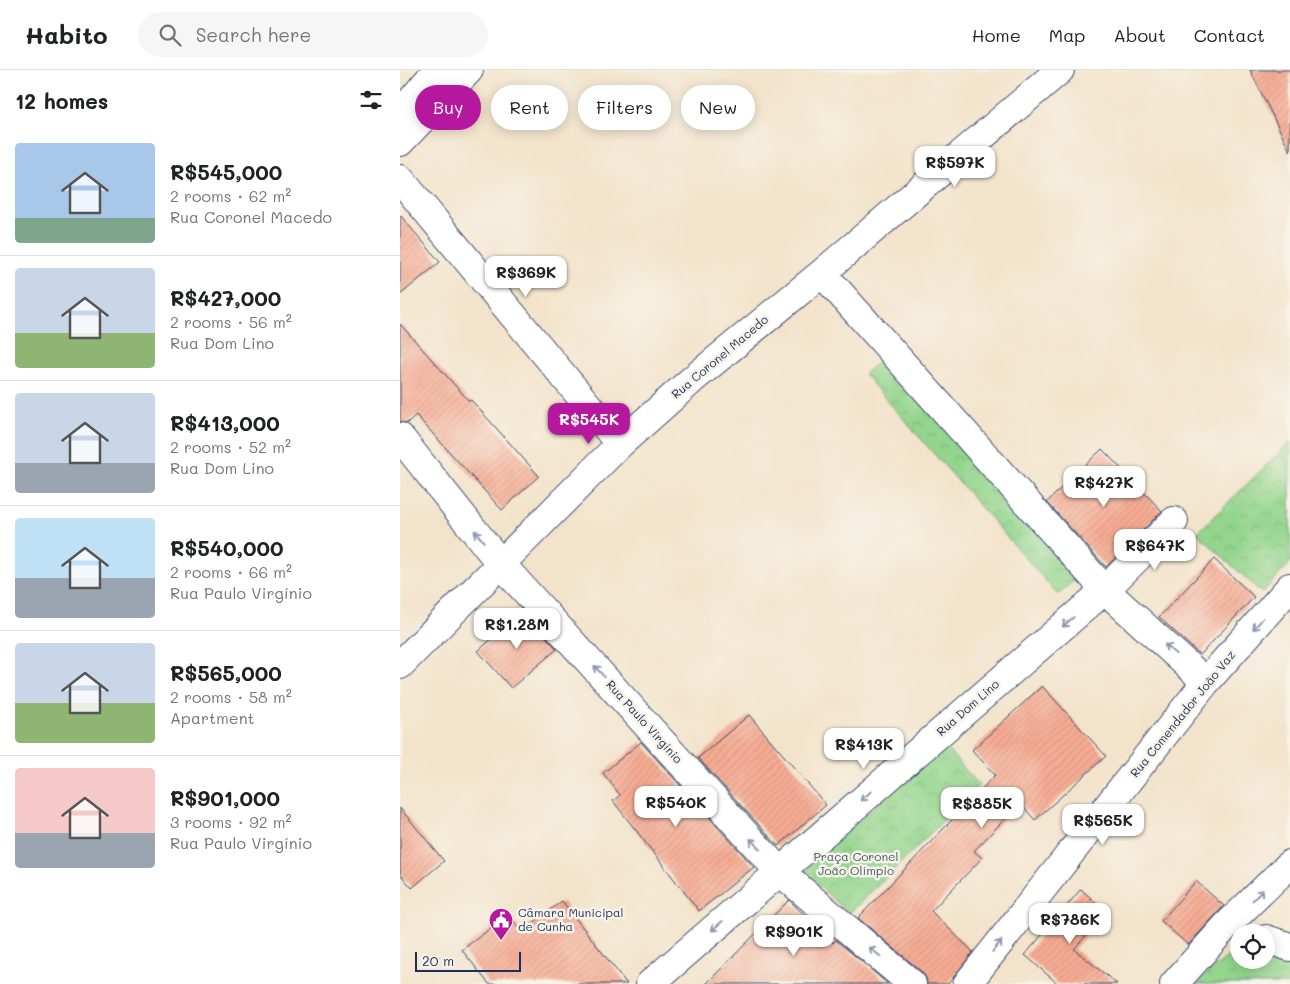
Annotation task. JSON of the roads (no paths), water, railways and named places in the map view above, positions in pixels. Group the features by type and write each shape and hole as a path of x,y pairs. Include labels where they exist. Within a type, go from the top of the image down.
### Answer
{"street":[{"path":"400,114 436,70"},
{"path":"400,142 469,70"},
{"name":"Rua Coronel Macedo","path":"400,665 620,444 1060,70"},
{"path":"400,179 620,444"},
{"path":"822,273 1105,590 1206,682"},
{"name":"Rua Paulo Virgínio","path":"400,437 500,563 779,871 912,984"},
{"name":"Rua Dom Lino","path":"650,984 1105,590 1174,521"},
{"name":"Rua Comendador João Vaz","path":"967,984 1206,682 1290,587"},
{"path":"1240,924 1290,864"},
{"path":"1174,984 1230,934"},
{"path":"1275,942 1290,947"}],"place":[{"name":"Câmara Municipal de Cunha","path":"501,941"}],"park label":[{"name":"Praça Coronel João Olímpio","path":"856,864"}]}
